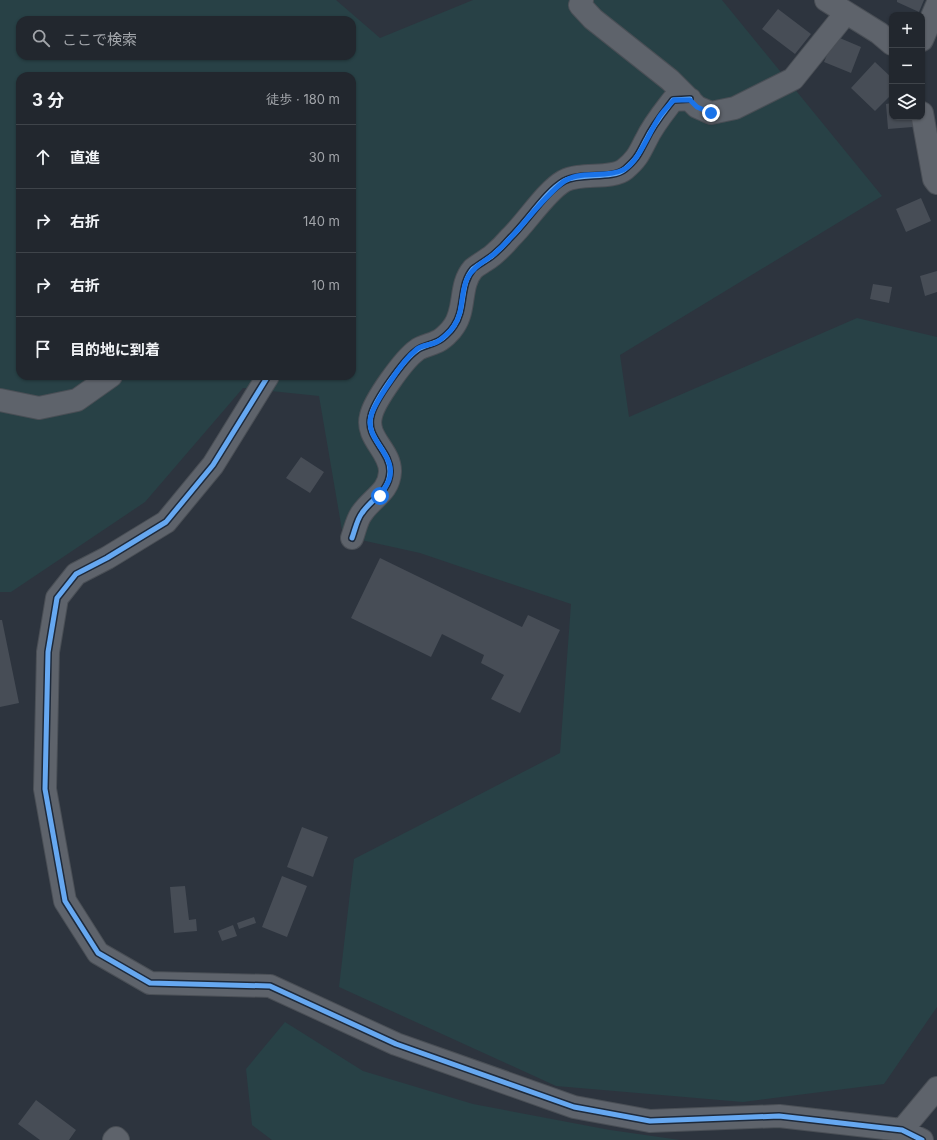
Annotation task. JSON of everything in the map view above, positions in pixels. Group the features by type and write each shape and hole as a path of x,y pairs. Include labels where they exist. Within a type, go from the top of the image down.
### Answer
{"street":[{"path":"582,0 580,5 593,18 670,80 697,107 711,113 735,108 793,79 846,13"},
{"path":"826,0 879,33 889,41"},
{"path":"925,33 937,5"},
{"path":"352,538 362,513 380,496 389,480 389,464 386,454 373,437 370,417 390,382 406,360 418,349 438,341 454,326 460,313 466,280 473,269 525,224 539,205 564,181 580,176 603,175 624,170 640,155 645,140 659,117 674,100 690,100"},
{"path":"923,120 934,179 937,183"},
{"path":"0,400 39,408 78,400 106,380"},
{"path":"266,380 214,464 166,522 107,558 76,574 57,598 48,652 45,789 66,901 98,953 150,983 270,986 396,1044 574,1107 650,1121 779,1116 902,1130 922,1140"},
{"path":"902,1130 937,1088"}],"green space":[{"path":"0,0 336,0 355,16 16,16 16,60 356,60 356,17 380,38 473,0 722,0 882,196 620,355 629,417 857,318 937,337 937,1007 884,1084 743,1102 556,1086 339,987 354,859 560,753 571,604 420,553 343,536 319,396 243,388 145,502 11,592 0,592"},
{"path":"285,1022 363,1071 473,1104 610,1130 680,1140 272,1140 252,1125 246,1069"}],"building":[{"path":"897,0 924,0 919,12 897,2"},
{"path":"778,9 811,34 795,54 762,29"},
{"path":"835,36 861,47 851,73 824,62"},
{"path":"875,62 889,75 889,97 875,111 851,88"},
{"path":"886,104 889,104 889,120 912,120 913,127 888,129"},
{"path":"921,198 931,221 906,232 896,209"},
{"path":"937,271 937,292 925,296 920,276"},
{"path":"873,284 892,287 889,303 870,299"},
{"path":"301,457 324,472 310,493 286,478"},
{"path":"380,558 522,627 528,615 560,630 520,713 491,699 504,675 481,663 484,655 442,634 431,657 351,618"},
{"path":"0,620 2,620 19,703 0,707"},
{"path":"302,827 328,837 313,877 287,867"},
{"path":"282,876 307,886 287,937 262,927"},
{"path":"185,886 189,920 196,919 197,931 174,933 170,887"},
{"path":"254,917 256,923 239,929 237,923"},
{"path":"233,925 237,936 222,941 218,931"},
{"path":"36,1100 76,1130 69,1140 40,1140 18,1124"}],"cycle path":[{"path":"352,538 360,515 383,490 389,479 390,472 387,457 375,438 370,424 373,409 390,381 411,355 419,349 441,339 453,328 460,312 466,282 473,269 500,249 550,192 564,181 571,178 612,174 625,169 638,155 655,124 673,100 690,99"},
{"path":"266,380 213,465 166,522 107,558 76,574 57,598 48,652 45,789 65,901 98,953 150,983 270,986 396,1044 574,1107 650,1121 779,1116 902,1130 922,1140"}],"route":[{"path":"380,496 389,480 390,469 386,454 373,437 370,417 390,382 406,360 418,349 438,341 454,326 460,313 466,280 473,269 493,254 525,224 539,205 564,181 580,176 603,175 624,170 640,155 645,140 659,117 674,100 690,100 697,107 711,113"}]}
